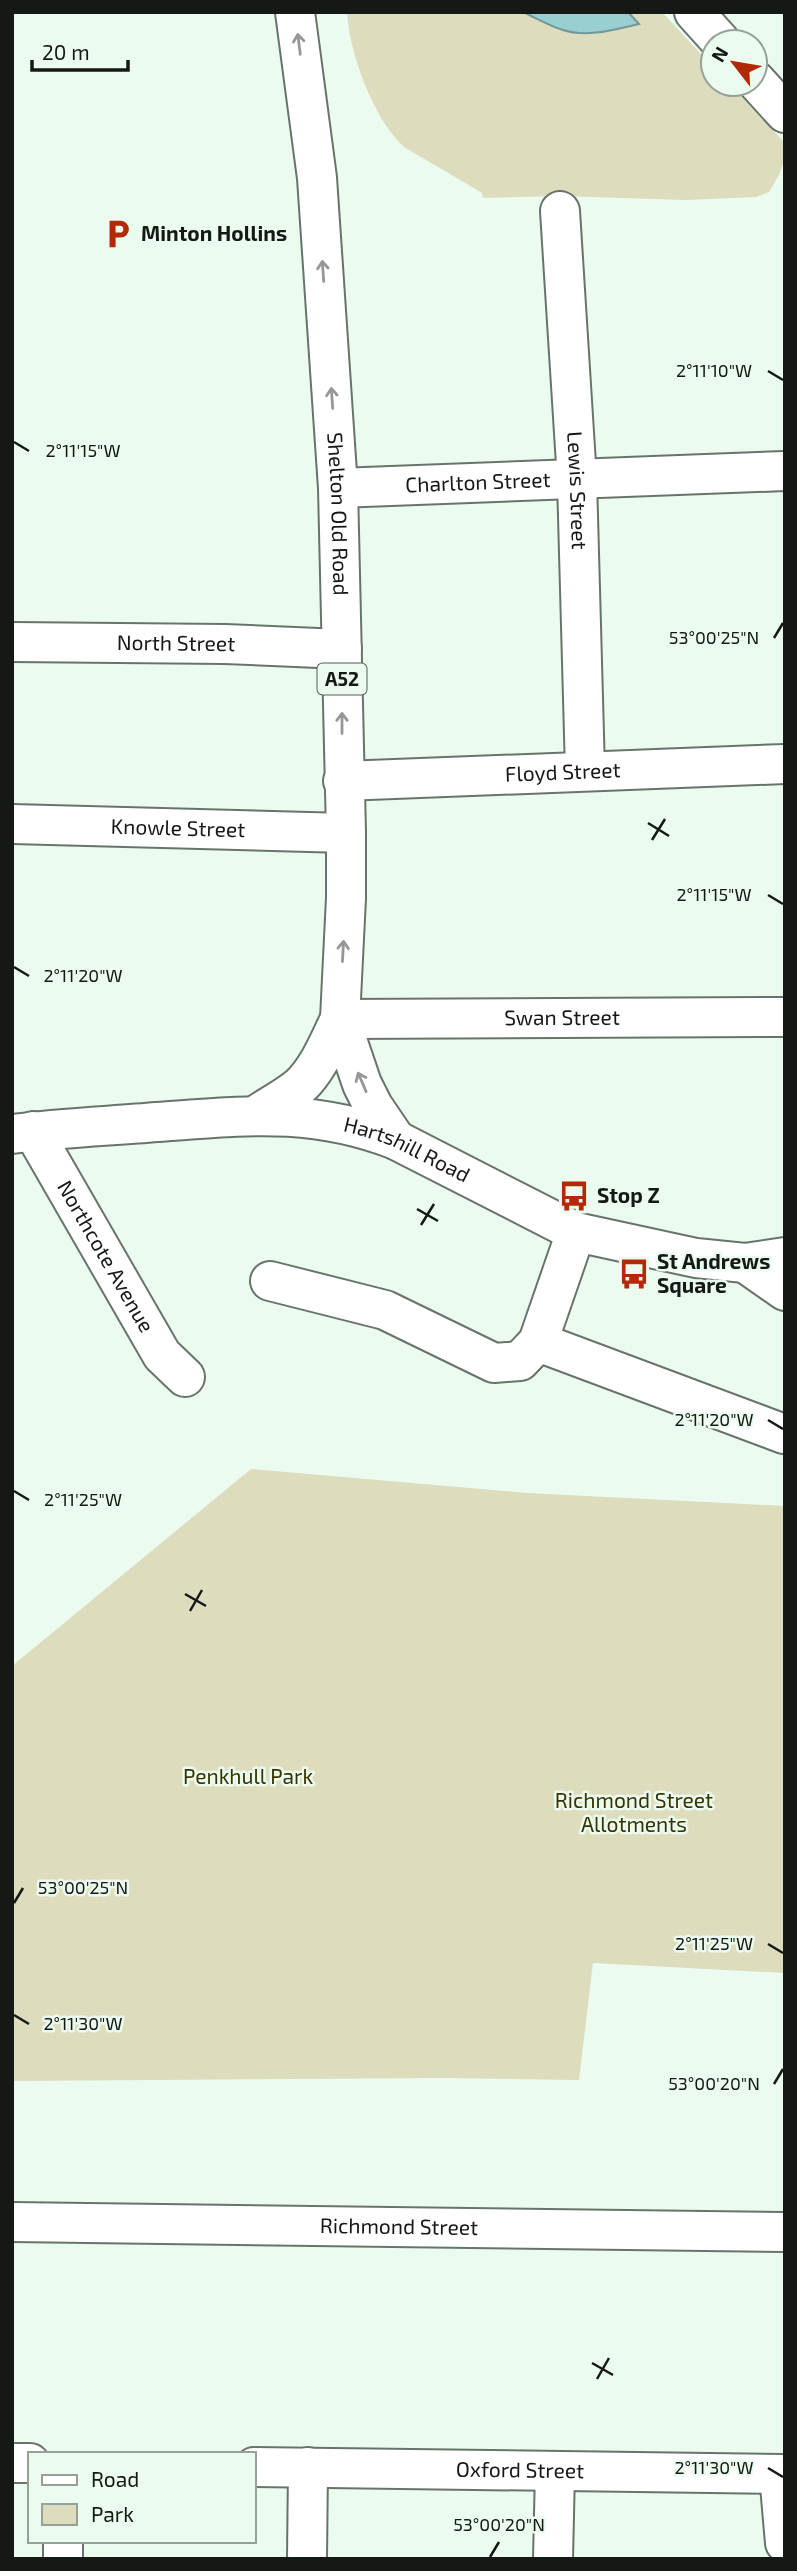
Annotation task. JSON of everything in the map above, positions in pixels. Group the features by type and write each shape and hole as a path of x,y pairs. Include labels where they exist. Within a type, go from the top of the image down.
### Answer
{"street":[{"name":"Shelton Old Road","path":"295,12 317,178 338,488 346,833 340,1019 362,1084 396,1140"},
{"path":"694,12 708,28"},
{"path":"769,95 785,113"},
{"name":"Lewis Street","path":"560,211 577,480 585,771"},
{"name":"Charlton Street","path":"338,488 785,471"},
{"name":"North Street","path":"12,642 225,644 342,649"},
{"name":"Floyd Street","path":"343,781 785,764"},
{"name":"Knowle Street","path":"12,824 346,833"},
{"name":"Swan Street","path":"340,1019 785,1017"},
{"name":"Shelton Old Road","path":"258,1114 299,1086 308,1076 340,1019"},
{"name":"Hartshill Road","path":"23,1133 258,1114 329,1120 367,1129 396,1140 576,1232 696,1258 745,1263 785,1257"},
{"name":"Northcote Avenue","path":"23,1133 162,1354 185,1377"},
{"path":"270,1281 343,1316 385,1310 494,1363 520,1362 538,1342 576,1232"},
{"path":"745,1263 785,1291"},
{"path":"538,1342 784,1434"},
{"name":"Richmond Street","path":"12,2222 785,2232"},
{"name":"Oxford Street","path":"256,2466 782,2474"},
{"path":"307,2559 308,2468"},
{"path":"553,2559 555,2471"},
{"path":"782,2474 785,2543"}],"green space":[{"path":"347,12 662,12 699,52 699,98 742,98 785,143 785,157 769,192 756,197 686,200 559,196 483,198 482,193 405,148 392,134 364,84"},
{"name":"Penkhull Park","path":"251,1469 528,1493 785,1506 785,1973 593,1963 579,2080 444,2078 12,2081 12,1666"}],"water":[{"path":"523,12 628,12 639,24 602,32 572,32"}],"place":[{"name":"Minton Hollins","path":"118,234"},
{"name":"Stop Z","path":"574,1196"},
{"name":"St Andrews Square","path":"634,1274"}],"park label":[{"name":"Richmond Street Allotments","path":"634,1813"}]}
